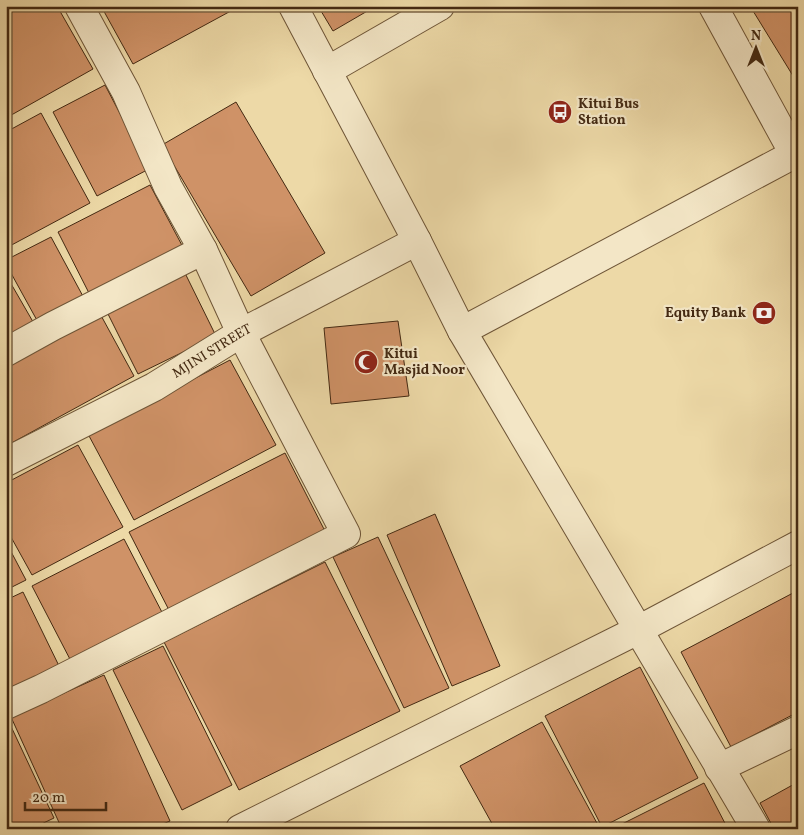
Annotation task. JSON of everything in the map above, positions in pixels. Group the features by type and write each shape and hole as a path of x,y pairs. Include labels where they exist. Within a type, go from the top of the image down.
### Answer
{"street":[{"path":"6,706 346,534 241,333 203,250 168,186 126,92 79,6"},
{"path":"293,6 417,241 462,331 756,829"},
{"path":"327,71 440,6"},
{"path":"462,331 796,153 713,6"},
{"name":"MJINI STREET","path":"6,462 154,388 241,333 417,241"},
{"path":"6,352 203,250"},
{"path":"240,829 638,630 798,545"},
{"path":"719,768 798,730"}],"building":[{"path":"6,6 57,6 93,69 6,118"},
{"path":"101,6 240,6 133,64"},
{"path":"318,6 376,6 333,31"},
{"path":"750,6 798,6 798,84"},
{"path":"105,85 149,169 97,196 53,112"},
{"path":"236,102 325,253 251,296 162,145"},
{"path":"41,113 90,203 6,248 6,132"},
{"path":"150,185 185,251 92,299 58,232"},
{"path":"51,237 85,300 39,324 6,264 6,260"},
{"path":"183,269 216,336 138,374 105,308"},
{"path":"6,275 36,327 6,343"},
{"path":"98,310 134,376 6,446 6,360"},
{"name":"Kitui Masjid Noor","path":"398,321 409,396 331,404 324,328"},
{"path":"230,360 276,445 134,520 88,434"},
{"path":"78,445 123,527 32,575 6,528 6,483"},
{"path":"285,453 327,535 171,614 129,532"},
{"path":"435,514 500,666 452,686 387,535"},
{"path":"378,537 449,688 404,708 333,557"},
{"path":"124,539 165,618 73,665 32,586"},
{"path":"6,542 26,580 6,590"},
{"path":"325,562 400,711 239,790 164,642"},
{"path":"23,592 61,670 6,697 6,600"},
{"path":"793,593 798,602 798,712 731,747 681,652"},
{"path":"163,646 232,785 182,810 113,670"},
{"path":"640,667 698,778 602,827 545,716"},
{"path":"104,675 170,821 151,829 62,829 11,717"},
{"path":"8,720 54,818 31,829 6,829 6,721"},
{"path":"542,722 598,825 591,829 495,829 460,766"},
{"path":"798,782 798,829 774,829 760,803"},
{"path":"704,783 728,829 617,829 616,827"}],"place":[{"name":"Kitui Bus Station","path":"560,112"},
{"name":"Equity Bank","path":"764,313"},
{"name":"Kitui Masjid Noor","path":"366,362"}]}
